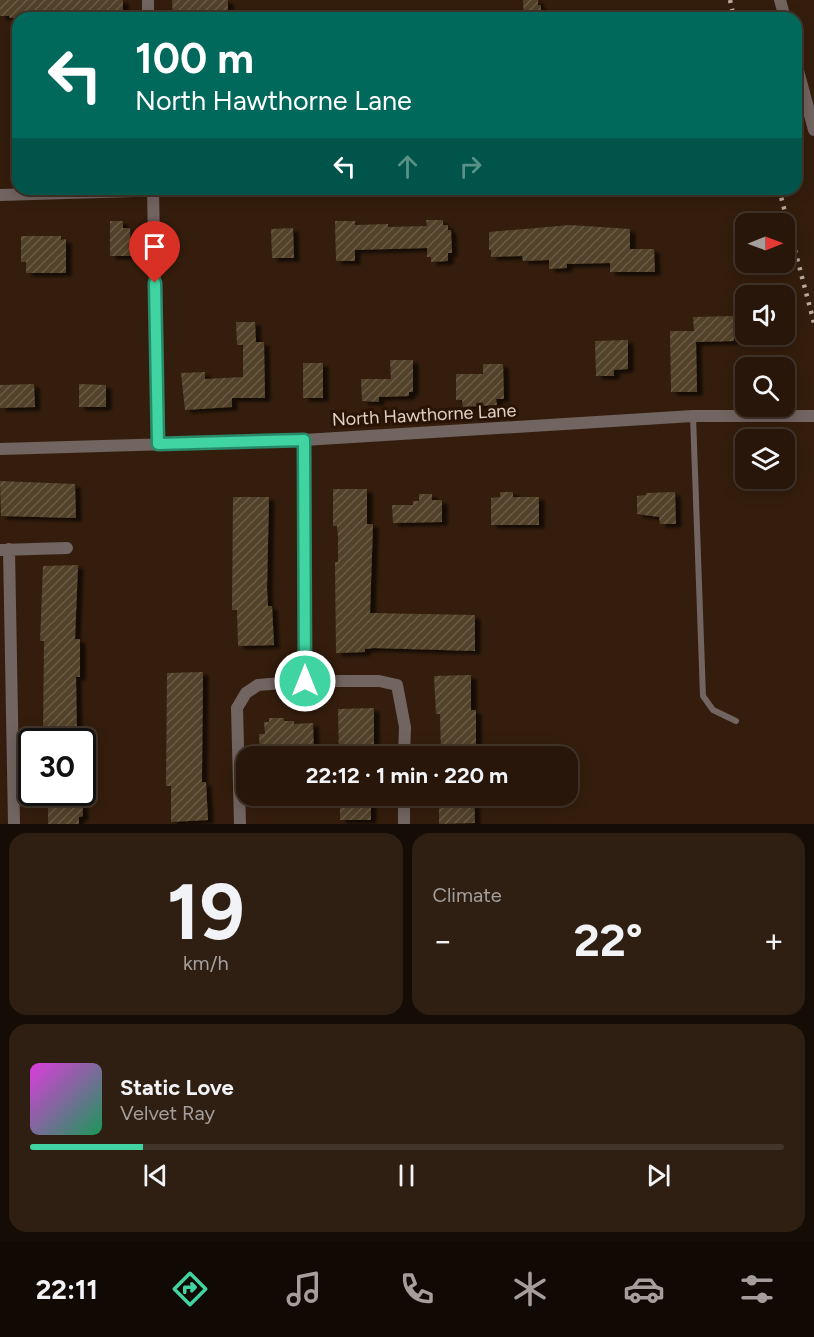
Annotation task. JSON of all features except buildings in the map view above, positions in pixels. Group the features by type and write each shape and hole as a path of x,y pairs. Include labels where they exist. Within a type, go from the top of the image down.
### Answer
{"street":[{"path":"802,85 814,130"},
{"path":"153,195 158,444"},
{"name":"North Hawthorne Lane","path":"0,448 304,440 693,416 814,416"},
{"path":"304,440 305,681"},
{"path":"14,824 5,696 5,550 67,548"},
{"path":"240,824 237,708 246,693 258,685 305,681 379,681 397,685 405,728 404,746"},
{"path":"404,806 404,824"}],"lane":[{"path":"693,416 703,696 713,710 736,721"}],"railway":[{"path":"730,0 733,12"},
{"path":"781,195 814,323"}],"route":[{"path":"155,283 158,444 304,440 305,681"}]}
